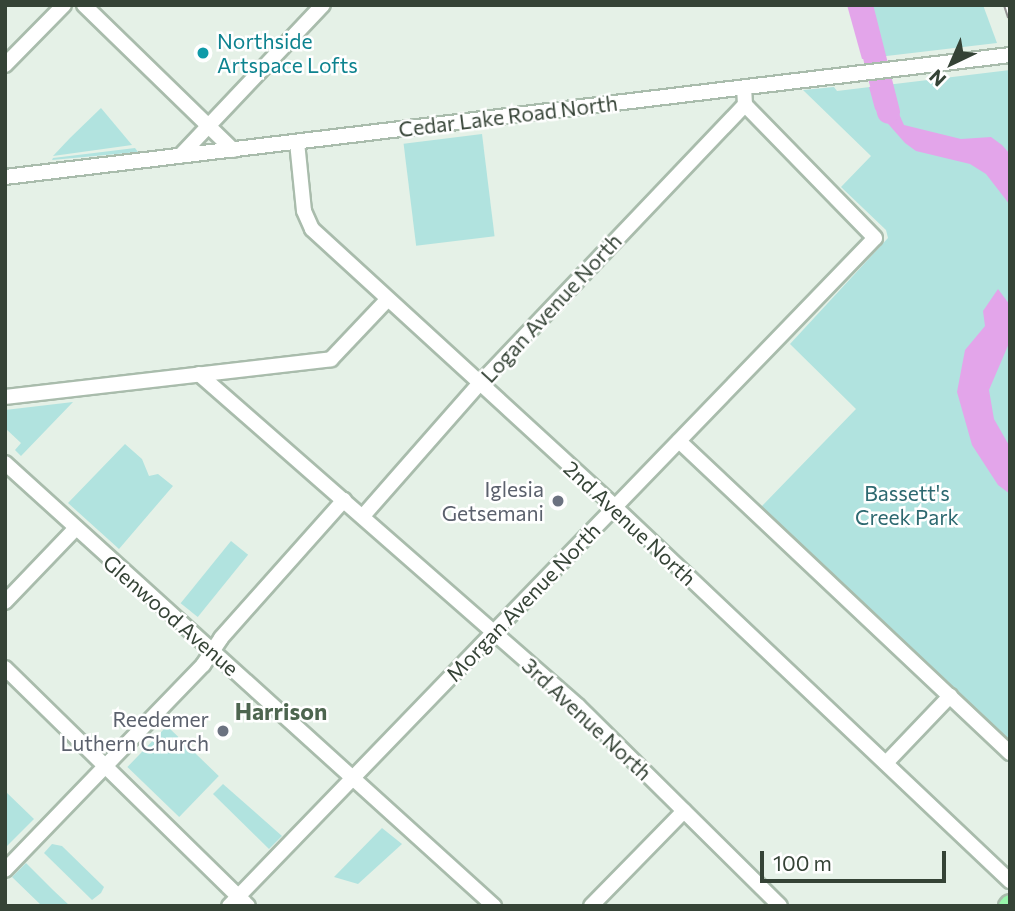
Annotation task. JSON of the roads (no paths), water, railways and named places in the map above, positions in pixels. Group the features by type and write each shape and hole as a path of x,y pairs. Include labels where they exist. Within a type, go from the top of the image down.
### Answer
{"street":[{"path":"5,65 64,5"},
{"path":"84,5 233,150"},
{"path":"180,156 323,5"},
{"name":"Cedar Lake Road North","path":"5,177 1010,55"},
{"path":"744,88 745,105"},
{"name":"Morgan Avenue North","path":"239,903 354,776 875,238 745,105"},
{"name":"Logan Avenue North","path":"363,516 479,384 745,105"},
{"name":"2nd Avenue North","path":"297,142 304,211 312,229 615,507 1010,881"},
{"path":"5,397 331,359 387,300"},
{"name":"3rd Avenue North","path":"199,374 578,706 780,906"},
{"path":"679,441 1010,753"},
{"name":"Glenwood Avenue","path":"5,463 75,529 354,776 494,906"},
{"path":"5,870 212,651 344,500"},
{"path":"5,602 75,529"},
{"path":"5,668 106,766 239,903"},
{"path":"886,763 950,696"},
{"path":"591,906 684,811"}],"waterway":[{"path":"861,5 888,112"}],"railway":[{"path":"1006,5 1010,17"}],"place":[{"name":"Northside Artspace Lofts","path":"203,53"},
{"name":"Iglesia Getsemani","path":"558,501"},
{"name":"Reedemer Luthern Church","path":"223,731"}],"district":[{"name":"Harrison","path":"281,711"}],"park label":[{"name":"Bassett's Creek Park","path":"907,505"}]}
